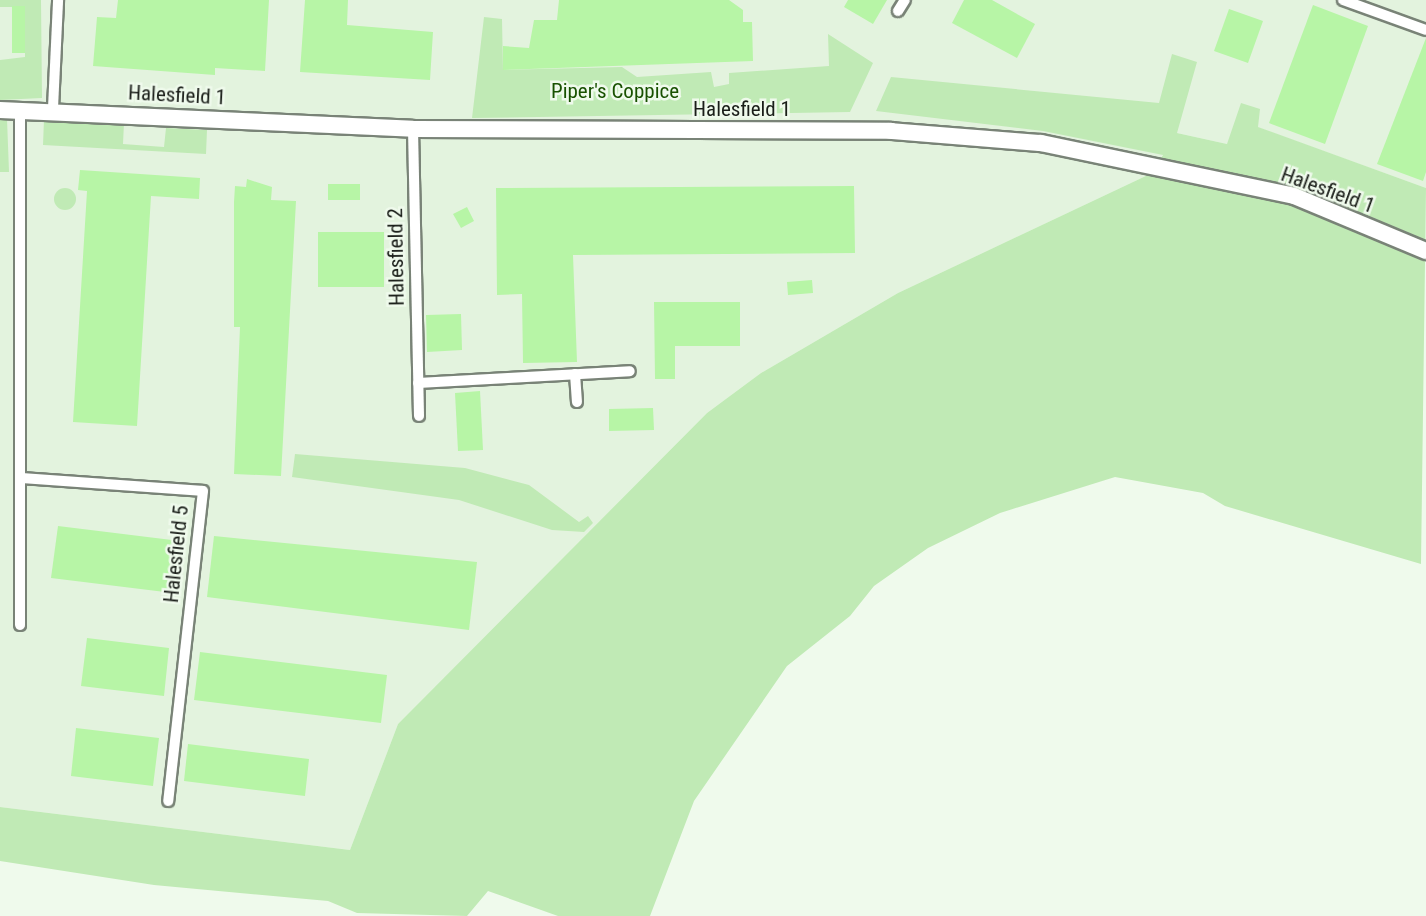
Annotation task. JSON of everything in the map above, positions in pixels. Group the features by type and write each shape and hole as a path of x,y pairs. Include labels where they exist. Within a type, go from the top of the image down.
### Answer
{"street":[{"path":"53,108 58,0"},
{"path":"898,11 905,0"},
{"path":"1343,0 1426,30"},
{"name":"Halesfield 1","path":"0,110 53,108 413,129 891,131 1041,144 1294,196 1426,251"},
{"path":"20,109 23,478 20,625"},
{"name":"Halesfield 2","path":"413,129 419,416"},
{"path":"418,383 630,371"},
{"path":"575,374 577,402"},
{"name":"Halesfield 5","path":"23,478 203,491 168,801"}],"shaded area":[{"path":"0,0 1426,0 1426,188 1257,127 1227,144 1177,133 1150,174 898,293 761,373 707,413 398,724 350,850 0,807"}],"green space":[{"path":"0,0 41,0 42,98 0,100 0,60 25,57 25,7 0,7"},
{"name":"Piper's Coppice","path":"484,17 502,19 503,70 622,67 637,77 711,72 714,87 729,84 729,73 829,66 828,34 873,63 850,112 472,118"},
{"path":"1172,54 1197,62 1177,133 1227,144 1241,103 1260,109 1258,127 1426,188 1421,564 1225,506 1203,493 1115,477 1000,513 928,548 874,586 850,616 787,666 694,801 650,916 558,916 488,891 467,916 357,913 328,901 154,885 0,861 0,807 350,850 398,724 707,413 761,373 898,293 1150,174 1163,155 1043,131 876,111 891,77 1159,103"},
{"path":"0,119 7,119 9,172 0,172"},
{"path":"44,119 124,123 123,144 164,147 166,128 207,130 206,154 43,145"},
{"path":"65,188 73,191 76,199 73,207 65,210 57,207 54,199 57,191"},
{"path":"295,454 465,468 529,485 579,522 588,516 593,523 584,532 552,530 459,500 292,477"}],"building":[{"path":"118,0 269,0 265,71 215,68 215,75 93,66 97,17 116,18"},
{"path":"305,0 348,0 347,25 433,32 430,80 300,72"},
{"path":"559,0 729,0 743,10 743,22 752,22 753,61 503,70 503,46 529,48 534,20 557,20"},
{"path":"848,0 887,0 873,24 844,7"},
{"path":"964,0 992,0 1035,24 1017,58 952,23"},
{"path":"1313,5 1368,26 1325,144 1269,123"},
{"path":"12,6 25,6 25,53 12,53"},
{"path":"1229,9 1263,21 1248,63 1214,51"},
{"path":"1426,38 1426,172 1423,181 1377,164"},
{"path":"80,170 200,178 199,199 151,196 137,426 73,422 87,191 78,190"},
{"path":"247,179 272,187 271,200 296,201 281,476 234,474 240,327 234,327 234,202 235,186 246,187"},
{"path":"328,184 360,184 360,200 328,200"},
{"path":"854,186 855,253 573,255 577,362 523,363 522,294 497,295 496,188"},
{"path":"467,207 474,221 461,228 453,214"},
{"path":"318,232 384,232 384,287 318,287"},
{"path":"812,280 813,293 788,295 787,282"},
{"path":"654,302 740,302 740,346 675,346 675,379 655,379"},
{"path":"461,314 462,350 427,352 426,315"},
{"path":"480,391 483,450 458,451 455,393"},
{"path":"653,408 654,430 609,431 609,409"},
{"path":"58,526 180,541 173,593 51,578"},
{"path":"214,536 477,562 469,630 207,597"},
{"path":"87,638 169,648 164,696 81,686"},
{"path":"200,652 387,675 381,723 194,700"},
{"path":"76,728 159,738 153,786 71,776"},
{"path":"188,744 309,759 305,796 184,781"}]}
